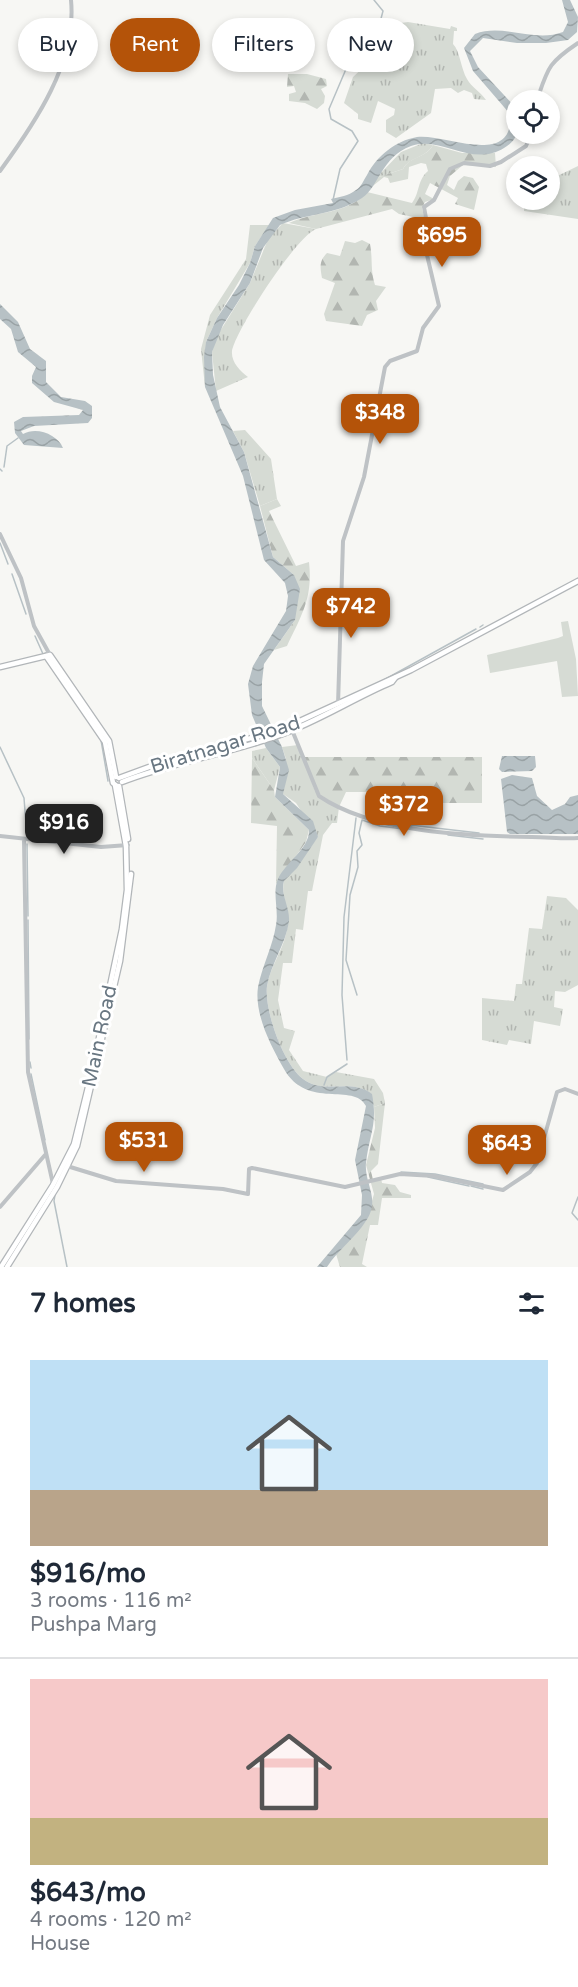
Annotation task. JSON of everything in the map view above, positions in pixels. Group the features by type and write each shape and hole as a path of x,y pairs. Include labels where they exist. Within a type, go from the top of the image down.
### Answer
{"main road":[{"name":"Biratnagar Road","path":"279,733 392,682 395,678 578,581"},
{"path":"0,668 48,656"},
{"name":"Main Road","path":"7,1267 57,1188 74,1144 122,929 128,874 127,845 117,781 105,742 48,656"},
{"name":"Biratnagar Road","path":"117,781 172,763 292,730 338,706"},
{"name":"Main Road","path":"1,1267 65,1165"}],"street":[{"path":"0,171 31,125 63,62 71,24 71,0"},
{"path":"540,90 545,74 561,56 578,43"},
{"path":"338,706 343,541 364,477 385,367 390,361 417,351 423,327 440,306 427,255 424,207 434,200 450,169 464,163 490,166 501,162 527,144"},
{"path":"0,534 21,578 34,626 48,656"},
{"path":"292,730 319,796 360,816 379,823 454,833 578,838"},
{"path":"0,836 24,841 101,847 127,845"},
{"path":"24,841 28,1072 53,1185"},
{"path":"65,1165 116,1181 223,1189 248,1194 251,1168 345,1187 400,1174 423,1174 494,1189 510,1187 530,1172 537,1163 547,1135 556,1095 565,1089 578,1094"},
{"path":"0,1207 46,1155"}],"green space":[{"path":"414,23 450,29 451,26 457,28 457,31 454,31 453,44 465,75 471,85 486,100 474,99 472,93 464,90 458,93 451,88 435,89 431,113 396,138 386,132 386,120 394,115 395,109 378,101 371,123 358,119 358,114 344,103 353,77 358,72 414,72"},
{"path":"288,74 307,74 326,79 327,86 321,89 325,96 324,103 317,109 305,103 289,101 289,94 296,92 294,86 287,87"},
{"path":"423,143 433,145 426,153 409,162 403,169 376,178 401,152"},
{"path":"433,145 462,153 495,153 496,167 463,165 450,176 447,185 454,190 458,181 464,176 473,178 479,187 474,210 455,204 458,198 430,183 425,194 434,199 425,202 422,208 426,225 423,219 399,214 392,209 316,229 289,223 340,209 350,205 367,192 412,203 422,178 428,171 426,164 421,163 409,167 408,179 390,183 388,178 384,177 369,189 376,178 403,169"},
{"path":"578,166 578,219 524,211 560,210 560,175"},
{"path":"283,223 316,229 295,248 268,284 236,340 232,351 233,359 248,377 216,391 212,352 217,336 250,283 269,237"},
{"path":"250,225 269,225 255,246 250,263 217,318 206,342 205,387 201,349 210,315 246,259"},
{"path":"362,240 370,244 375,285 386,287 376,301 378,310 367,315 362,326 326,321 324,314 335,283 322,278 321,262 327,253 340,256 345,241 355,243"},
{"path":"245,430 271,459 277,499 260,506 244,452 233,431"},
{"path":"277,499 281,506 269,511 296,566 309,562 310,574 308,596 297,625 287,646 274,650 295,620 294,575 273,557 260,506"},
{"path":"568,621 576,659 578,696 562,697 557,661 490,673 487,655 563,636 561,622"},
{"path":"298,745 315,791 339,807 337,823 332,823 323,835 312,891 308,891 303,930 296,929 292,963 283,963 278,1000 284,1028 295,1031 289,1050 303,1071 327,1077 336,1072 374,1079 383,1093 385,1103 374,1107 371,1094 364,1089 314,1085 298,1074 283,1052 269,1009 267,986 287,927 284,881 318,837 296,803 283,794 286,759 282,747"},
{"path":"266,748 280,767 274,790 252,758 252,751"},
{"path":"302,757 482,757 482,803 437,803 437,797 414,796 412,827 379,823 381,792 346,792 339,807 315,791"},
{"path":"252,758 274,790 275,797 309,830 306,842 276,884 277,826 251,823"},
{"path":"547,896 566,898 578,910 578,985 565,992 555,991 554,1007 563,1009 560,1026 534,1021 531,1044 509,1040 507,1045 482,1040 482,998 514,1001 516,984 522,984 529,928 542,929"},
{"path":"385,1103 378,1164 371,1171 373,1180 381,1178 382,1183 395,1185 400,1192 411,1195 411,1198 382,1198 378,1225 370,1225 362,1264 367,1267 340,1267 336,1254 366,1221 374,1194 366,1165 375,1128 374,1107"}],"water":[{"path":"562,0 570,0 578,17 577,32 568,40 517,43 483,38 470,51 478,67 506,97 506,109 473,71 464,48 475,34 486,31 552,35 563,32 568,22"},
{"path":"506,134 506,144 509,144 492,153 480,155 434,144 411,146 393,157 373,187 362,198 341,208 280,225 263,248 250,283 223,325 212,352 213,375 220,407 244,452 273,557 294,575 300,589 295,620 264,664 262,706 282,747 289,770 283,794 313,821 318,837 297,868 284,881 283,891 289,921 267,986 272,1023 290,1064 306,1081 314,1085 364,1089 372,1094 374,1105 374,1122 366,1163 372,1199 370,1213 362,1227 327,1267 317,1267 361,1215 362,1195 355,1160 366,1106 360,1099 305,1089 294,1081 284,1069 261,1019 257,997 258,987 276,925 276,884 281,873 306,843 309,830 275,797 280,767 266,748 252,715 248,684 253,666 286,611 288,596 285,583 264,560 243,476 205,387 206,342 217,318 239,285 250,263 255,246 273,218 295,210 333,203 331,199 353,192 361,185 381,156 394,146 409,139 429,137 475,145 490,144 501,140"},
{"path":"0,304 18,322 30,349 46,361 46,382 61,397 85,401 92,406 92,418 88,423 34,426 21,431 23,434 34,431 46,433 57,439 63,448 24,445 15,433 14,422 23,417 79,415 83,410 54,402 32,383 36,367 18,352 11,329 0,319"},
{"path":"502,756 535,756 536,767 532,771 502,772 499,769"},
{"path":"512,775 532,778 537,796 552,810 565,804 570,797 578,795 578,834 510,834 507,832 501,779"}],"waterway":[{"path":"333,200 340,169 358,141 352,131 331,119 329,109 349,62 365,52 374,42 383,11 374,0"},
{"path":"4,467 7,446 18,438"},
{"path":"0,543 8,564"},
{"path":"12,574 26,614"},
{"path":"382,681 476,629"},
{"path":"35,636 43,654"},
{"path":"101,740 108,781"},
{"path":"0,747 24,798 27,837"},
{"path":"347,1060 342,995 344,917 356,818"},
{"path":"357,995 346,960 350,895 358,867 357,851 362,845 359,833 362,820 380,826 403,829"},
{"path":"392,823 479,833"},
{"path":"448,835 483,839"},
{"path":"27,844 28,916"},
{"path":"28,920 29,1039"},
{"path":"30,1062 31,1068"},
{"path":"324,1085 327,1077 347,1064"},
{"path":"31,1074 45,1140"},
{"path":"401,1172 435,1174 483,1184"},
{"path":"428,1177 469,1186"},
{"path":"471,1186 483,1189"},
{"path":"55,1195 54,1201 67,1267"},
{"path":"578,1197 572,1213 578,1220"}]}
